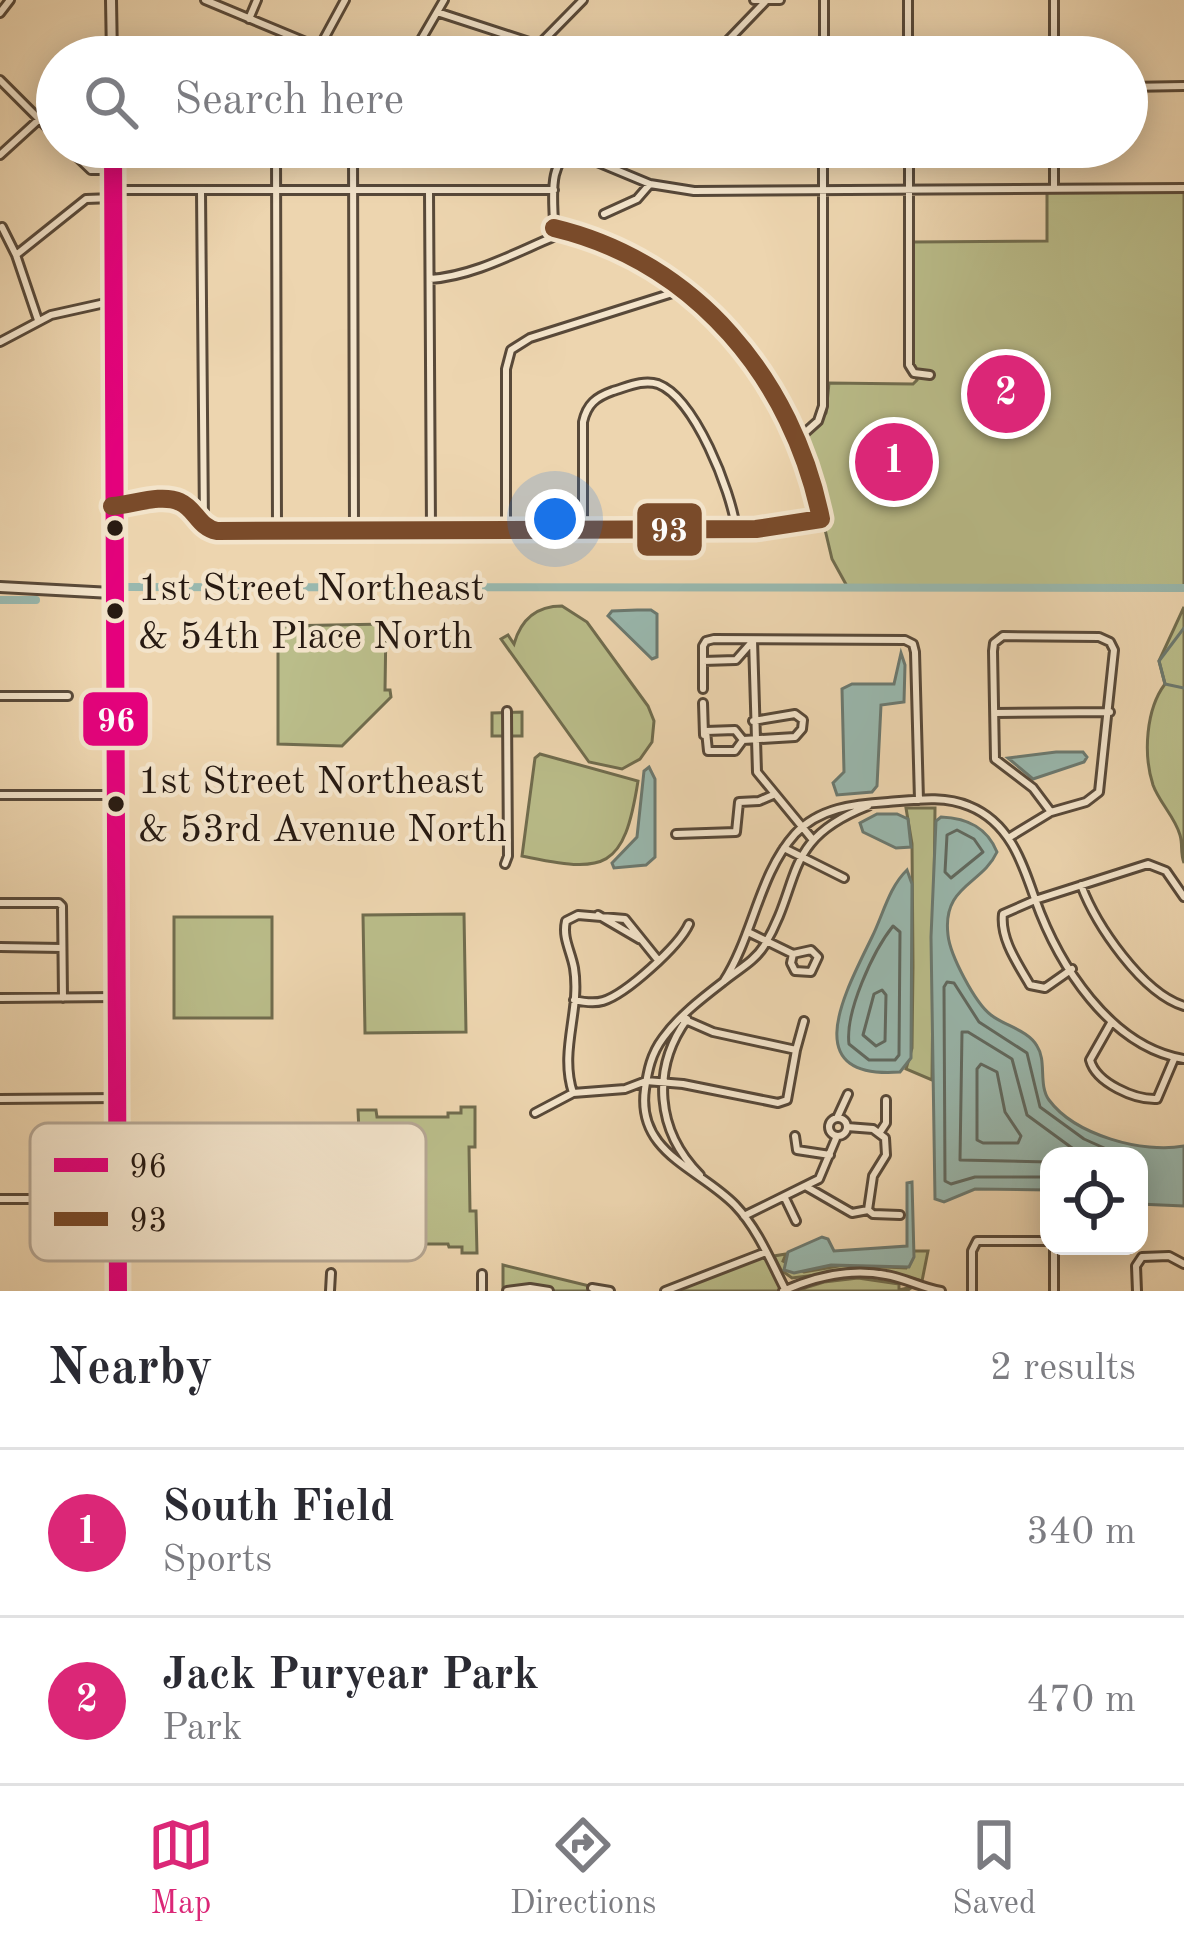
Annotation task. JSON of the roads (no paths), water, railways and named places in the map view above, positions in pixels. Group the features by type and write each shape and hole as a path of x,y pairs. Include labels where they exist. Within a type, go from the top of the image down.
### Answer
{"street":[{"path":"0,13 10,0"},
{"path":"111,0 112,36"},
{"path":"205,0 292,36"},
{"path":"249,19 256,0"},
{"path":"325,36 344,0"},
{"path":"423,36 444,0"},
{"path":"547,36 583,0"},
{"path":"754,0 780,0"},
{"path":"824,0 824,36"},
{"path":"908,0 908,36"},
{"path":"1054,0 1054,36"},
{"path":"733,36 769,1"},
{"path":"437,12 514,36"},
{"path":"0,80 36,116"},
{"path":"1148,87 1184,86"},
{"path":"0,154 36,123"},
{"path":"90,168 113,170 117,1123"},
{"path":"276,168 278,530"},
{"path":"353,168 354,530"},
{"path":"430,279 460,275 553,237 556,168"},
{"path":"614,168 650,184 694,191 1184,188"},
{"path":"799,438 818,421 823,406 823,168"},
{"path":"909,168 909,365 914,374 930,375"},
{"path":"1054,168 1054,188"},
{"path":"607,210 637,199 650,184"},
{"path":"429,190 430,530"},
{"path":"16,255 91,197 113,194 554,190"},
{"path":"201,192 204,526"},
{"path":"2,227 38,320"},
{"path":"181,502 204,526 217,531 736,529 821,519 799,438 752,358 683,290 633,257 554,228"},
{"path":"506,530 506,368 511,350 530,338 683,290"},
{"path":"0,342 38,320 114,301"},
{"path":"584,530 584,415 591,402 605,394 647,382 666,388 699,430 718,466 736,529"},
{"path":"112,506 167,499 198,501 203,488"},
{"path":"0,587 112,593"},
{"path":"1010,837 1051,812 1086,802 1099,792 1114,656 1110,642 1099,637 1003,636 994,643 993,651 995,758 1033,788 1051,812"},
{"path":"704,689 706,640 904,640 913,644 919,698 919,800"},
{"path":"703,661 736,660 753,640"},
{"path":"753,640 757,772 813,840"},
{"path":"0,696 68,696"},
{"path":"703,703 704,736 708,751 713,752 735,751 743,740 795,737 801,734 803,721 787,713 753,721"},
{"path":"505,865 507,712"},
{"path":"995,713 1110,712"},
{"path":"704,736 712,729 735,730 743,740"},
{"path":"0,795 114,795"},
{"path":"676,834 736,832 739,802 772,795"},
{"path":"724,981 750,933 773,868 801,828 842,807 919,800 971,806 1010,837 1035,900 1072,969 1112,1023 1126,1035 1184,1059"},
{"path":"876,803 833,822 800,857 756,956 686,1015 654,1053 644,1083 644,1108 656,1141 673,1160 744,1216 785,1290 823,1277 862,1273 884,1274 934,1290"},
{"path":"784,848 844,878"},
{"path":"1072,969 1036,989 1016,960 1001,922 1003,914 1148,864 1166,871 1184,897"},
{"path":"1082,885 1094,914 1146,982 1170,1002 1184,1006"},
{"path":"0,903 59,903 63,998"},
{"path":"573,1093 566,1056 574,970 564,926 571,918 598,915 639,939 658,960"},
{"path":"574,1000 604,1001 658,960 680,940 689,924"},
{"path":"750,933 793,954 811,950 818,965 811,972 795,971 793,954"},
{"path":"0,947 62,948"},
{"path":"0,998 116,998"},
{"path":"686,1015 713,1032 796,1050"},
{"path":"686,1015 669,1052 662,1083 664,1112 673,1138 710,1185"},
{"path":"535,1113 573,1093 644,1083 782,1103 790,1094 804,1021"},
{"path":"1112,1023 1090,1060 1093,1070 1118,1087 1157,1099 1174,1058"},
{"path":"836,1136 830,1127 848,1094"},
{"path":"0,1099 117,1098"},
{"path":"880,1132 886,1123 886,1100"},
{"path":"837,1118 847,1127"},
{"path":"847,1127 880,1132 885,1138 886,1155 873,1176 868,1210"},
{"path":"836,1136 847,1127"},
{"path":"795,1136 797,1150 830,1155"},
{"path":"744,1216 819,1178 836,1136"},
{"path":"807,1187 847,1210 901,1215"},
{"path":"785,1198 796,1221"},
{"path":"972,1291 972,1252 977,1241 1040,1243"},
{"path":"665,1291 766,1252"},
{"path":"1052,1255 1054,1291"},
{"path":"1137,1291 1136,1266 1142,1257 1168,1256 1184,1264"},
{"path":"330,1291 331,1274"},
{"path":"482,1274 482,1291"},
{"path":"592,1288 610,1291"},
{"path":"507,1291 549,1291"}],"water":[{"path":"612,611 657,614 657,657 652,659 608,616"},
{"path":"901,653 904,702 881,705 877,786 872,792 837,795 833,783 844,772 842,689 852,684 894,684"},
{"path":"1083,752 1087,757 1033,779 1008,758"},
{"path":"649,767 655,779 655,857 646,865 614,868 612,863 637,837 644,771"},
{"path":"877,814 908,819 911,847 896,848 863,832 860,823"},
{"path":"941,817 975,825 997,852 957,895 948,918 950,944 971,990 991,1015 1033,1041 1042,1059 1049,1100 1075,1123 1130,1144 1184,1146 1184,1206 1148,1204 1148,1147 1040,1147 1040,1190 975,1189 944,1202 935,1199 931,937 936,821"},
{"path":"907,870 912,884 911,1058 900,1072 868,1071 848,1062 838,1047 837,1027 851,981 891,893"},
{"path":"912,1182 914,1257 909,1267 831,1265 794,1273 784,1270 788,1252 822,1237 834,1251 907,1246 907,1183"}],"waterway":[{"path":"121,587 1184,588"},
{"path":"0,600 36,600"},
{"path":"1184,628 1159,661 1165,684 1184,688"}],"place":[{"name":"Jack Puryear Park","path":"1006,394"},
{"name":"South Field","path":"894,462"},
{"name":"1st Street Northeast & 54th Place North","path":"115,611"},
{"name":"1st Street Northeast & 53rd Avenue North","path":"116,804"}]}
